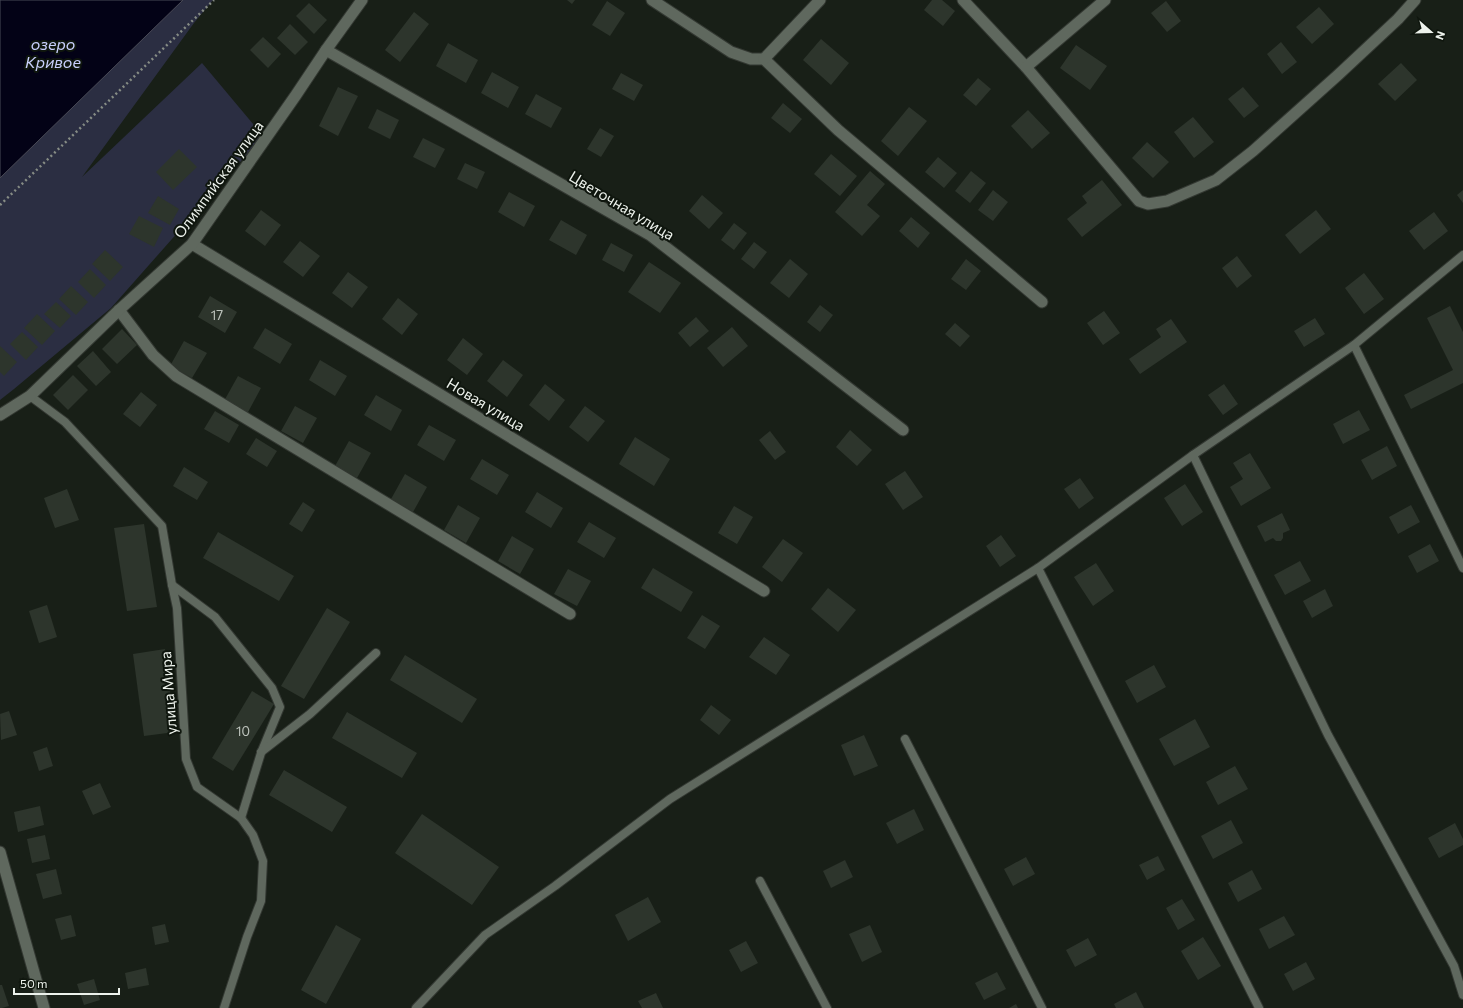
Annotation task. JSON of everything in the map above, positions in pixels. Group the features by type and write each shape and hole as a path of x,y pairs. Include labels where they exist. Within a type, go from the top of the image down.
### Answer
{"street":[{"name":"Олимпийская улица","path":"0,415 30,396 119,310 192,244 362,0"},
{"path":"652,0 731,52 751,59 764,59 838,130 1042,302"},
{"path":"764,59 820,0"},
{"path":"963,0 1026,67 1139,201 1148,204 1167,201 1216,180 1253,151 1338,75 1398,19 1416,0"},
{"path":"1026,67 1105,0"},
{"name":"Цветочная улица","path":"326,50 650,235 903,430"},
{"name":"Новая улица","path":"192,244 764,591"},
{"path":"119,310 153,355 176,376 570,614"},
{"path":"0,852 44,1008"}],"lane":[{"path":"416,1008 485,935 555,886 670,799 1038,568 1193,455 1354,345 1463,255"},
{"path":"1354,345 1463,568"},
{"name":"улица Мира","path":"30,396 65,422 162,526 177,608 186,759 196,787 241,818 253,835 263,861 261,901 247,937 224,1008"},
{"path":"1193,455 1328,735 1454,966 1463,995"},
{"path":"1038,568 1259,1008"},
{"path":"172,585 215,617 272,688 280,708 261,753 241,818"},
{"path":"261,753 310,714 376,653"},
{"path":"905,739 1042,1008"},
{"path":"760,881 827,1008"}],"path":[{"path":"0,205 214,0"}],"shaded area":[{"path":"182,0 213,0 194,23 82,177 202,63 263,136 111,308 0,400 0,177"}],"water":[{"name":"озеро Кривое","path":"0,0 183,0 0,178"}],"building":[{"path":"567,0 575,0 572,4"},
{"path":"932,0 942,0 955,11 943,26 924,10"},
{"path":"607,1 625,13 610,36 592,25"},
{"path":"1166,1 1181,21 1167,32 1151,13"},
{"path":"309,3 327,20 314,34 296,16"},
{"path":"1319,7 1334,24 1312,44 1296,27"},
{"path":"414,12 429,24 400,62 385,50"},
{"path":"290,24 308,42 295,55 277,38"},
{"path":"263,37 281,54 268,68 250,50"},
{"path":"821,39 849,63 831,85 803,60"},
{"path":"1281,42 1297,62 1282,74 1267,54"},
{"path":"448,43 478,60 466,83 436,66"},
{"path":"1076,45 1107,66 1090,90 1060,68"},
{"path":"1401,63 1417,80 1395,101 1378,84"},
{"path":"492,72 519,87 508,108 481,93"},
{"path":"621,73 643,85 634,101 612,89"},
{"path":"978,78 991,89 976,106 963,95"},
{"path":"338,87 358,96 338,136 319,126"},
{"path":"1243,87 1259,106 1244,118 1228,99"},
{"path":"536,94 562,108 551,128 525,114"},
{"path":"783,103 802,119 790,133 771,118"},
{"path":"909,107 927,121 898,156 881,141"},
{"path":"377,109 399,120 390,139 368,128"},
{"path":"1028,110 1050,133 1032,149 1011,126"},
{"path":"1193,117 1214,142 1194,158 1174,132"},
{"path":"600,128 614,136 601,157 587,149"},
{"path":"423,138 445,149 435,168 413,157"},
{"path":"1147,142 1169,162 1153,178 1132,158"},
{"path":"179,149 197,167 173,190 156,172"},
{"path":"831,154 857,176 840,196 814,174"},
{"path":"938,157 957,173 944,188 925,172"},
{"path":"465,163 485,172 477,189 457,179"},
{"path":"870,171 885,184 867,205 880,216 862,236 835,212"},
{"path":"971,171 986,183 970,203 955,191"},
{"path":"1102,180 1122,205 1082,237 1067,219 1087,203 1082,196"},
{"path":"993,190 1008,202 993,221 978,210"},
{"path":"1463,190 1463,203 1457,195"},
{"path":"509,192 535,206 524,227 498,212"},
{"path":"702,195 723,213 709,229 689,211"},
{"path":"158,196 179,209 170,225 148,213"},
{"path":"261,210 281,225 265,246 245,231"},
{"path":"1316,210 1331,229 1300,254 1285,235"},
{"path":"1434,212 1448,231 1424,250 1409,231"},
{"path":"139,216 163,228 154,247 129,234"},
{"path":"911,217 930,233 918,248 899,231"},
{"path":"561,220 587,235 576,255 549,240"},
{"path":"734,223 747,233 734,250 721,240"},
{"path":"300,241 320,256 303,277 283,262"},
{"path":"754,242 767,252 754,269 741,259"},
{"path":"611,243 633,255 624,272 602,260"},
{"path":"105,250 123,267 110,281 92,264"},
{"path":"1237,256 1252,276 1237,288 1222,268"},
{"path":"790,259 808,274 789,298 770,283"},
{"path":"966,259 981,271 966,290 951,279"},
{"path":"649,262 681,283 660,313 628,292"},
{"path":"90,269 106,285 94,298 78,282"},
{"path":"348,272 368,287 352,308 332,293"},
{"path":"1364,273 1384,299 1364,314 1345,288"},
{"path":"71,286 88,302 76,315 59,299"},
{"path":"210,296 237,312 225,333 198,317"},
{"path":"398,298 418,314 402,335 382,319"},
{"path":"56,302 71,316 60,328 44,314"},
{"path":"820,305 833,315 820,332 807,322"},
{"path":"1450,306 1463,332 1463,383 1411,409 1404,395 1453,370 1427,318"},
{"path":"1104,311 1120,333 1103,345 1087,323"},
{"path":"37,314 55,331 42,345 24,328"},
{"path":"696,317 709,331 690,347 678,333"},
{"path":"1315,318 1325,334 1304,347 1294,331"},
{"path":"1171,319 1187,342 1140,374 1129,359 1161,337 1156,329"},
{"path":"955,323 970,336 960,347 945,334"},
{"path":"732,327 748,346 723,367 707,348"},
{"path":"265,328 292,344 280,364 253,348"},
{"path":"122,329 137,345 117,364 102,349"},
{"path":"22,332 38,347 26,360 10,344"},
{"path":"463,338 483,354 467,375 447,360"},
{"path":"184,341 207,353 192,378 170,366"},
{"path":"0,346 17,362 4,376 0,372"},
{"path":"93,351 111,372 96,386 77,366"},
{"path":"320,360 347,376 335,396 309,380"},
{"path":"503,360 523,375 507,397 487,381"},
{"path":"73,375 88,390 68,410 53,395"},
{"path":"238,376 261,388 247,414 224,401"},
{"path":"545,384 565,400 549,421 529,405"},
{"path":"1224,384 1238,404 1223,415 1208,395"},
{"path":"141,392 157,405 140,427 123,414"},
{"path":"376,395 402,410 391,431 364,415"},
{"path":"295,406 317,418 303,443 281,431"},
{"path":"585,406 605,421 588,442 569,427"},
{"path":"1359,410 1370,430 1343,444 1333,424"},
{"path":"215,411 239,425 229,443 204,429"},
{"path":"429,425 456,440 444,461 417,445"},
{"path":"850,430 872,450 857,466 836,447"},
{"path":"770,431 786,452 775,460 759,440"},
{"path":"635,437 670,459 654,486 619,464"},
{"path":"256,438 277,451 267,467 246,454"},
{"path":"349,441 371,453 357,478 335,466"},
{"path":"1387,446 1397,466 1372,480 1361,460"},
{"path":"1250,453 1271,488 1241,506 1230,487 1243,479 1233,463"},
{"path":"482,459 509,475 497,495 470,479"},
{"path":"184,467 208,482 197,500 173,486"},
{"path":"905,471 923,497 903,510 885,484"},
{"path":"405,474 427,487 413,512 391,499"},
{"path":"1080,478 1094,498 1079,509 1064,489"},
{"path":"1185,484 1203,512 1182,526 1164,498"},
{"path":"67,489 79,520 55,528 44,498"},
{"path":"537,492 563,508 551,528 525,512"},
{"path":"303,502 315,510 302,532 289,524"},
{"path":"458,505 480,518 466,543 444,530"},
{"path":"1411,505 1420,522 1398,534 1389,517"},
{"path":"734,506 753,517 737,544 718,533"},
{"path":"1282,513 1290,530 1283,533 1283,538 1281,541 1276,541 1273,538 1265,542 1257,526"},
{"path":"589,522 616,538 604,558 577,542"},
{"path":"144,524 157,607 127,611 114,528"},
{"path":"218,532 294,576 279,601 203,558"},
{"path":"1001,535 1016,556 1000,567 986,546"},
{"path":"512,536 534,549 520,574 498,561"},
{"path":"783,539 803,553 782,582 762,567"},
{"path":"1430,544 1439,561 1417,573 1408,556"},
{"path":"1300,561 1311,581 1285,595 1274,575"},
{"path":"1096,563 1114,591 1093,606 1074,577"},
{"path":"653,568 693,592 681,612 641,588"},
{"path":"568,569 591,581 577,606 554,594"},
{"path":"828,588 856,610 838,632 811,609"},
{"path":"1325,589 1333,606 1312,618 1303,601"},
{"path":"47,605 57,637 39,643 29,611"},
{"path":"327,608 350,622 304,699 281,686"},
{"path":"702,615 720,626 705,649 687,638"},
{"path":"764,637 790,655 776,675 749,657"},
{"path":"165,649 175,732 144,736 133,654"},
{"path":"405,655 477,699 462,723 390,680"},
{"path":"1154,665 1166,687 1137,703 1125,681"},
{"path":"252,691 274,704 233,771 212,758"},
{"path":"711,705 731,720 719,735 700,720"},
{"path":"9,711 17,735 1,740 0,714"},
{"path":"347,712 417,753 402,778 332,738"},
{"path":"1195,719 1210,747 1174,766 1159,739"},
{"path":"864,735 878,766 854,776 841,745"},
{"path":"47,747 53,766 39,771 33,752"},
{"path":"1235,766 1248,789 1218,805 1206,782"},
{"path":"284,770 347,807 332,832 269,795"},
{"path":"100,783 111,807 93,815 82,791"},
{"path":"40,806 44,825 18,832 14,812"},
{"path":"914,809 924,830 897,844 886,823"},
{"path":"422,814 499,867 472,905 395,853"},
{"path":"1231,820 1243,843 1213,859 1201,836"},
{"path":"1455,823 1463,839 1463,845 1439,858 1428,838"},
{"path":"45,835 50,859 32,863 27,839"},
{"path":"1158,856 1165,870 1147,880 1139,865"},
{"path":"1026,857 1035,874 1013,886 1004,869"},
{"path":"845,860 853,877 831,888 823,871"},
{"path":"56,869 62,894 43,899 36,874"},
{"path":"1252,870 1262,889 1238,902 1228,883"},
{"path":"648,897 661,922 628,941 615,915"},
{"path":"1182,899 1195,920 1178,930 1166,908"},
{"path":"71,915 76,936 61,940 55,919"},
{"path":"1284,916 1295,935 1269,949 1259,929"},
{"path":"165,924 169,942 155,945 152,927"},
{"path":"336,925 361,939 326,1004 301,990"},
{"path":"870,925 882,952 862,962 849,934"},
{"path":"1203,937 1221,966 1198,980 1181,951"},
{"path":"1088,938 1097,955 1075,967 1066,950"},
{"path":"746,941 758,963 741,972 729,950"},
{"path":"1306,962 1315,979 1293,991 1284,974"},
{"path":"146,968 149,985 128,989 125,973"},
{"path":"997,972 1006,989 984,1000 975,983"},
{"path":"94,979 100,1000 84,1005 77,984"},
{"path":"0,985 2,985 9,1006 2,1008 0,1008"},
{"path":"1136,992 1144,1008 1116,1008 1114,1004"},
{"path":"656,993 663,1008 642,1008 638,1001"},
{"path":"1016,1004 1018,1008 1009,1008"}]}
